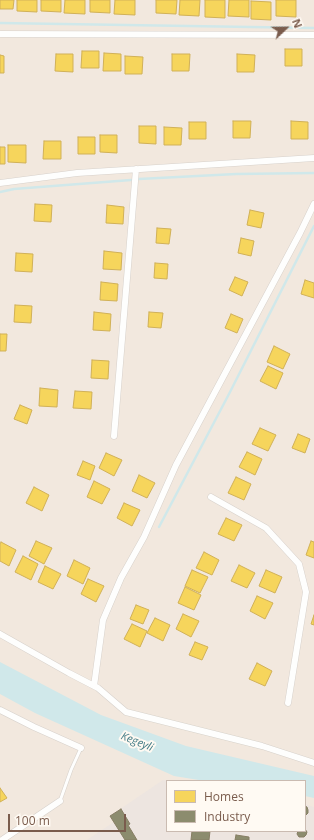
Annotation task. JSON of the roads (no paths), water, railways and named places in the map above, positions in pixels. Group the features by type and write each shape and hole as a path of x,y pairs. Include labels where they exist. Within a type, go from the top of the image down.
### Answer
{"street":[{"path":"0,34 314,35"},
{"path":"0,183 77,173 314,158"},
{"path":"114,436 136,169"},
{"path":"94,686 103,620 121,578 144,537 176,465 314,204"},
{"path":"211,497 266,528 299,564 306,592 288,703"},
{"path":"0,634 98,688 126,712 262,746 314,763"},
{"path":"0,710 81,748"},
{"path":"2,840 60,801"}],"lane":[{"path":"60,801 81,748"}],"water":[{"name":"Kegeyli","path":"0,662 101,715 186,746 314,776 314,798 306,796 306,780 199,780 174,776 35,713 0,694"}],"waterway":[{"path":"0,23 314,28"},
{"path":"139,179 236,174 314,173"},
{"path":"0,192 14,189 131,180"},
{"path":"159,527 229,394 314,226"}]}
